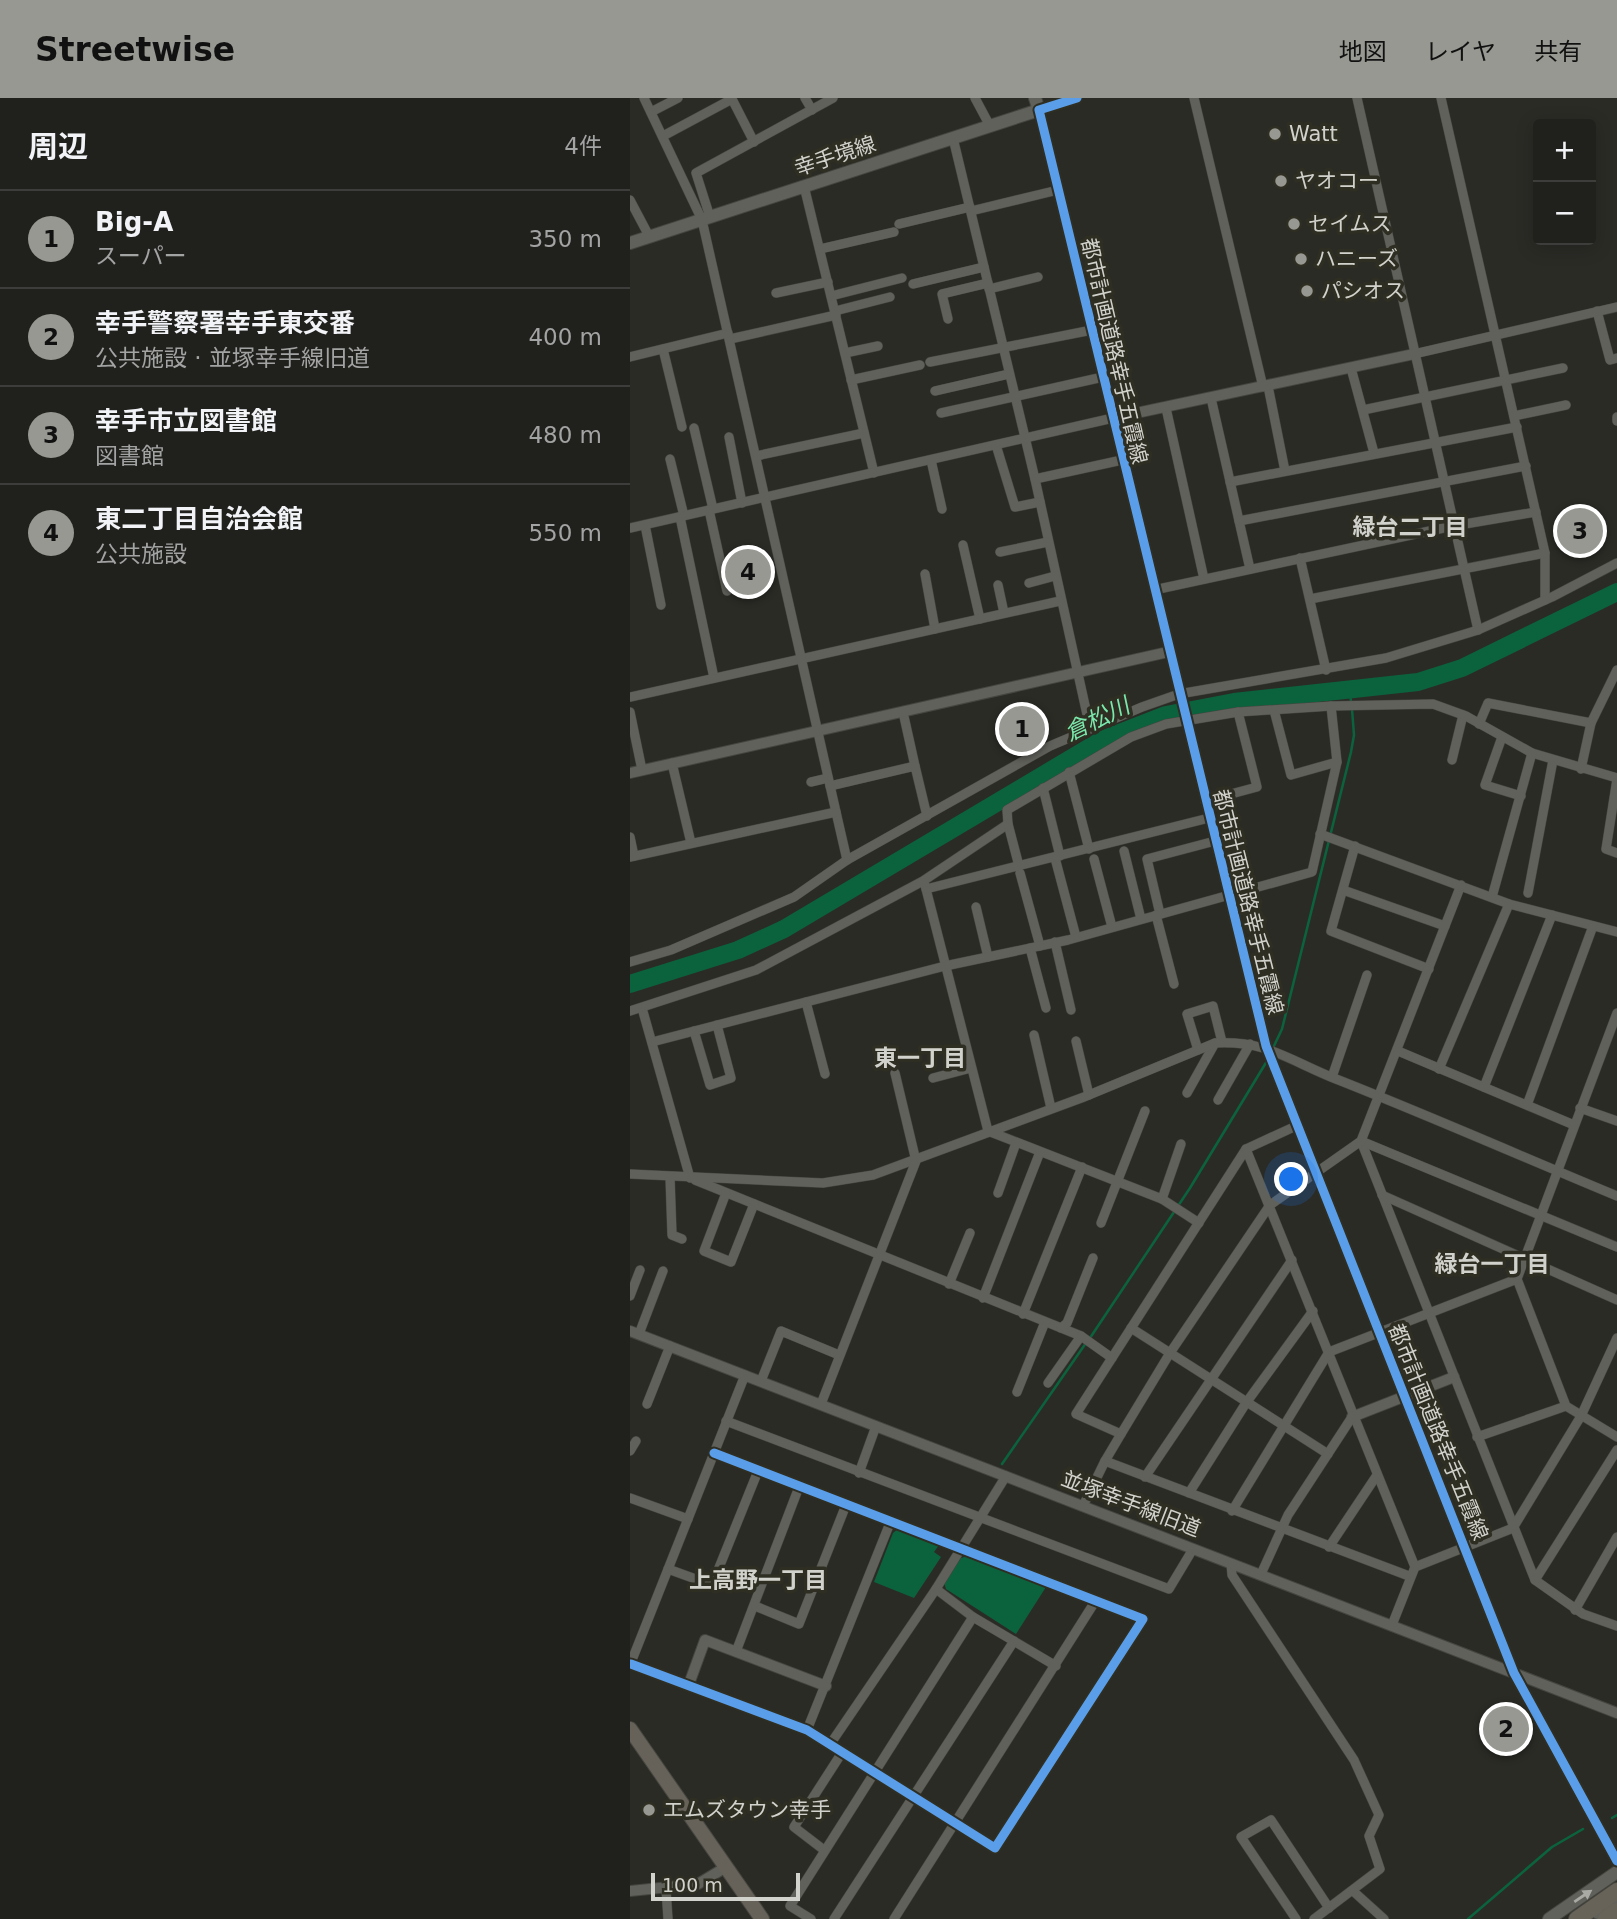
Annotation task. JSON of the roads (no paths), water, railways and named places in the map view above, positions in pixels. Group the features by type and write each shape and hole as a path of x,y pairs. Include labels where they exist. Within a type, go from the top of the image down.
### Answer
{"highway":[{"path":"630,1729 762,1919"},
{"path":"1577,1919 1617,1891"},
{"path":"1606,1919 1617,1911"}],"main road":[{"name":"幸手境線","path":"630,243 990,126 1037,104"},
{"path":"1549,1919 1617,1872"},
{"path":"1589,1919 1617,1901"}],"street":[{"path":"644,98 706,218"},
{"path":"651,112 678,98"},
{"path":"806,98 812,110"},
{"path":"833,98 696,173 729,336 847,860"},
{"path":"975,98 990,126"},
{"path":"1037,104 1077,98"},
{"path":"1194,98 1285,471"},
{"path":"1357,98 1478,629"},
{"path":"1441,98 1545,552 1545,600"},
{"path":"663,136 732,99 754,142"},
{"name":"都市計画道路幸手五霞線","path":"1037,104 1168,652 1266,1046 1514,1672 1617,1861"},
{"path":"953,138 1035,479 1090,729"},
{"path":"804,186 874,472"},
{"path":"820,249 970,209 1058,190"},
{"path":"630,200 649,236"},
{"path":"914,284 984,267"},
{"path":"948,319 942,294 1038,277"},
{"path":"831,296 902,278"},
{"path":"776,293 828,282"},
{"path":"630,357 835,313 890,297"},
{"path":"630,528 1617,307"},
{"path":"1597,312 1610,360 1617,358"},
{"path":"851,380 1003,346 1092,330"},
{"path":"845,353 878,346"},
{"path":"663,349 682,428"},
{"path":"1351,368 1374,453"},
{"path":"1363,410 1563,368"},
{"path":"935,391 1009,374"},
{"path":"941,413 1103,377"},
{"path":"1211,398 1250,569"},
{"path":"1514,416 1566,405"},
{"path":"1166,408 1204,579"},
{"path":"1230,482 1435,440 1517,427"},
{"path":"694,428 727,590"},
{"path":"756,456 864,433"},
{"path":"729,437 742,503"},
{"path":"996,444 1015,507 1040,502"},
{"path":"670,458 714,678"},
{"path":"931,460 942,509"},
{"path":"1035,479 1122,460"},
{"path":"1239,522 1526,466"},
{"path":"1154,590 1453,526 1536,512"},
{"path":"645,525 661,605"},
{"path":"1000,552 1048,542"},
{"path":"963,545 980,618"},
{"path":"1310,599 1545,552"},
{"path":"1300,558 1326,670"},
{"path":"630,962 671,950 794,897 847,860 1050,746 1090,729 1180,697 1386,658 1478,629 1545,600 1617,563"},
{"path":"925,574 935,629"},
{"path":"1029,583 1055,576"},
{"path":"998,585 1004,613"},
{"path":"630,697 1060,601"},
{"path":"630,772 1168,652"},
{"path":"1581,769 1591,723 1617,670"},
{"path":"1479,724 1488,703 1591,723"},
{"path":"1046,1008 1007,810 1131,737 1185,719 1238,712 1331,706 1433,704 1463,715 1532,753 1617,778 1606,849 1617,853"},
{"path":"652,1042 945,966 1076,937 1311,872 1337,762 1331,706"},
{"path":"1274,710 1291,775 1337,762"},
{"path":"630,712 642,769"},
{"path":"903,712 927,816"},
{"path":"1205,801 1256,787 1238,712"},
{"path":"1452,760 1463,715"},
{"path":"1502,737 1485,785 1521,796"},
{"path":"1492,897 1532,753"},
{"path":"1528,892 1553,760"},
{"path":"672,763 691,843"},
{"path":"811,782 829,782 915,766"},
{"path":"1069,772 1089,849"},
{"path":"1043,788 1076,937"},
{"path":"630,837 632,857 836,812"},
{"path":"925,885 1020,870 1057,857 1209,818"},
{"path":"630,1011 756,970 925,885 1008,824"},
{"path":"1320,834 1509,904 1617,932"},
{"path":"1174,984 1147,859 1215,841"},
{"path":"1355,846 1331,931 1429,970"},
{"path":"1124,851 1141,919"},
{"path":"1094,859 1112,927"},
{"path":"925,885 988,1131"},
{"path":"1083,1506 1104,1461 1170,1353 1270,1205 1361,1142 1461,885"},
{"path":"1343,890 1445,926"},
{"path":"1439,1069 1509,904"},
{"path":"976,907 988,957"},
{"path":"1484,1087 1552,915"},
{"path":"1527,1105 1593,926"},
{"path":"1055,942 1071,1010"},
{"path":"1332,1077 1367,975"},
{"path":"806,1002 825,1073"},
{"path":"1187,1093 1219,1043 1213,1006 1187,1014 1198,1050"},
{"path":"642,1008 690,1178"},
{"path":"1617,1013 1522,1259 1517,1279 1566,1406 1617,1437"},
{"path":"694,1031 710,1085 731,1078 717,1026"},
{"path":"1034,1035 1051,1108"},
{"path":"1076,1041 1089,1096"},
{"path":"630,1174 690,1178 751,1177 823,1183 873,1175 1089,1096 1219,1043 1266,1046 1332,1077 1617,1196"},
{"path":"1218,1100 1251,1044"},
{"path":"1398,1051 1574,1125"},
{"path":"933,1078 971,1068"},
{"path":"821,1404 916,1161 895,1073"},
{"path":"1580,1108 1617,1121"},
{"path":"1101,1223 1145,1111"},
{"path":"1121,1434 1076,1414 1246,1149 1296,1126"},
{"path":"988,1131 1162,1199 1199,1223"},
{"path":"1361,1142 1535,1580 1575,1610 1617,1626"},
{"path":"1361,1142 1538,1217 1617,1247"},
{"path":"998,1193 1016,1143"},
{"path":"1162,1199 1181,1144"},
{"path":"1246,1149 1313,1311 1412,1572 1392,1625"},
{"path":"983,1297 1040,1152"},
{"path":"1023,1314 1082,1167"},
{"path":"670,1177 672,1235 682,1239"},
{"path":"690,1178 1081,1336 1112,1358"},
{"path":"726,1193 704,1251 731,1262 754,1204"},
{"path":"1382,1195 1617,1300"},
{"path":"949,1284 970,1233"},
{"path":"1061,1328 1067,1322 1093,1258"},
{"path":"1145,1477 1292,1260"},
{"path":"630,1296 640,1270"},
{"path":"634,1332 663,1271"},
{"path":"1232,1511 1329,1352 1517,1279"},
{"path":"1189,1493 1246,1403 1313,1311"},
{"path":"1017,1392 1045,1322"},
{"path":"1132,1328 1328,1454"},
{"path":"761,1381 781,1331 839,1354"},
{"name":"並塚幸手線旧道","path":"634,1332 1617,1713"},
{"path":"1048,1383 1081,1336"},
{"path":"1104,1461 1329,1547 1412,1572 1513,1528 1581,1416 1617,1338"},
{"path":"647,1404 670,1346"},
{"path":"714,1453 1143,1619 995,1848 807,1730 689,1684 630,1665 726,1421 745,1375"},
{"path":"1261,1574 1281,1528 1352,1417 1454,1377"},
{"path":"1477,1437 1566,1406"},
{"path":"726,1421 1169,1589 1193,1549"},
{"path":"859,1473 876,1426"},
{"path":"630,1451 635,1441"},
{"path":"1535,1580 1617,1450"},
{"path":"668,1569 712,1585 758,1471"},
{"path":"1329,1547 1377,1475"},
{"path":"831,1743 936,1589 1006,1476"},
{"path":"737,1649 799,1487"},
{"path":"630,1498 688,1519"},
{"path":"755,1606 799,1624 846,1505"},
{"path":"807,1730 890,1523"},
{"path":"1575,1610 1617,1537"},
{"path":"1231,1564 1232,1575 1354,1760 1379,1815 1369,1836 1380,1869 1314,1919"},
{"path":"936,1589 973,1617 1056,1666"},
{"path":"894,1919 1096,1600"},
{"path":"811,1919 790,1906 973,1617"},
{"path":"689,1684 705,1640 737,1649 826,1686"},
{"path":"834,1919 911,1796 1014,1641"},
{"path":"824,1850 794,1827 844,1752"},
{"path":"1296,1919 1241,1837 1271,1821 1329,1908"},
{"path":"630,1891 666,1889 705,1882 726,1867"},
{"path":"666,1889 668,1919"},
{"path":"1353,1891 1384,1919"}],"waterway":[{"name":"倉松川","path":"630,984 738,950 784,929 1102,740 1166,715 1234,702 1418,682 1462,668 1617,592"},
{"path":"1350,691 1351,702"},
{"path":"1273,1048 1282,1029 1351,752 1354,735 1352,709"},
{"path":"1090,1338 1190,1188 1267,1061"},
{"path":"1002,1464 1086,1343"},
{"path":"1612,1818 1617,1815"},
{"path":"1468,1919 1552,1847 1583,1829"}],"place":[{"name":"Watt","path":"1275,134"},
{"name":"ヤオコー","path":"1281,181"},
{"name":"セイムス","path":"1294,224"},
{"name":"ハニーズ","path":"1301,259"},
{"name":"パシオス","path":"1307,291"},
{"name":"幸手市立図書館","path":"1580,531"},
{"name":"東二丁目自治会館","path":"748,572"},
{"name":"Big-A","path":"1022,729"},
{"name":"幸手警察署幸手東交番","path":"1506,1729"},
{"name":"エムズタウン幸手","path":"649,1810"}],"district":[{"name":"緑台二丁目","path":"1410,527"},
{"name":"東一丁目","path":"920,1058"},
{"name":"緑台一丁目","path":"1492,1264"},
{"name":"上高野一丁目","path":"758,1580"}]}
